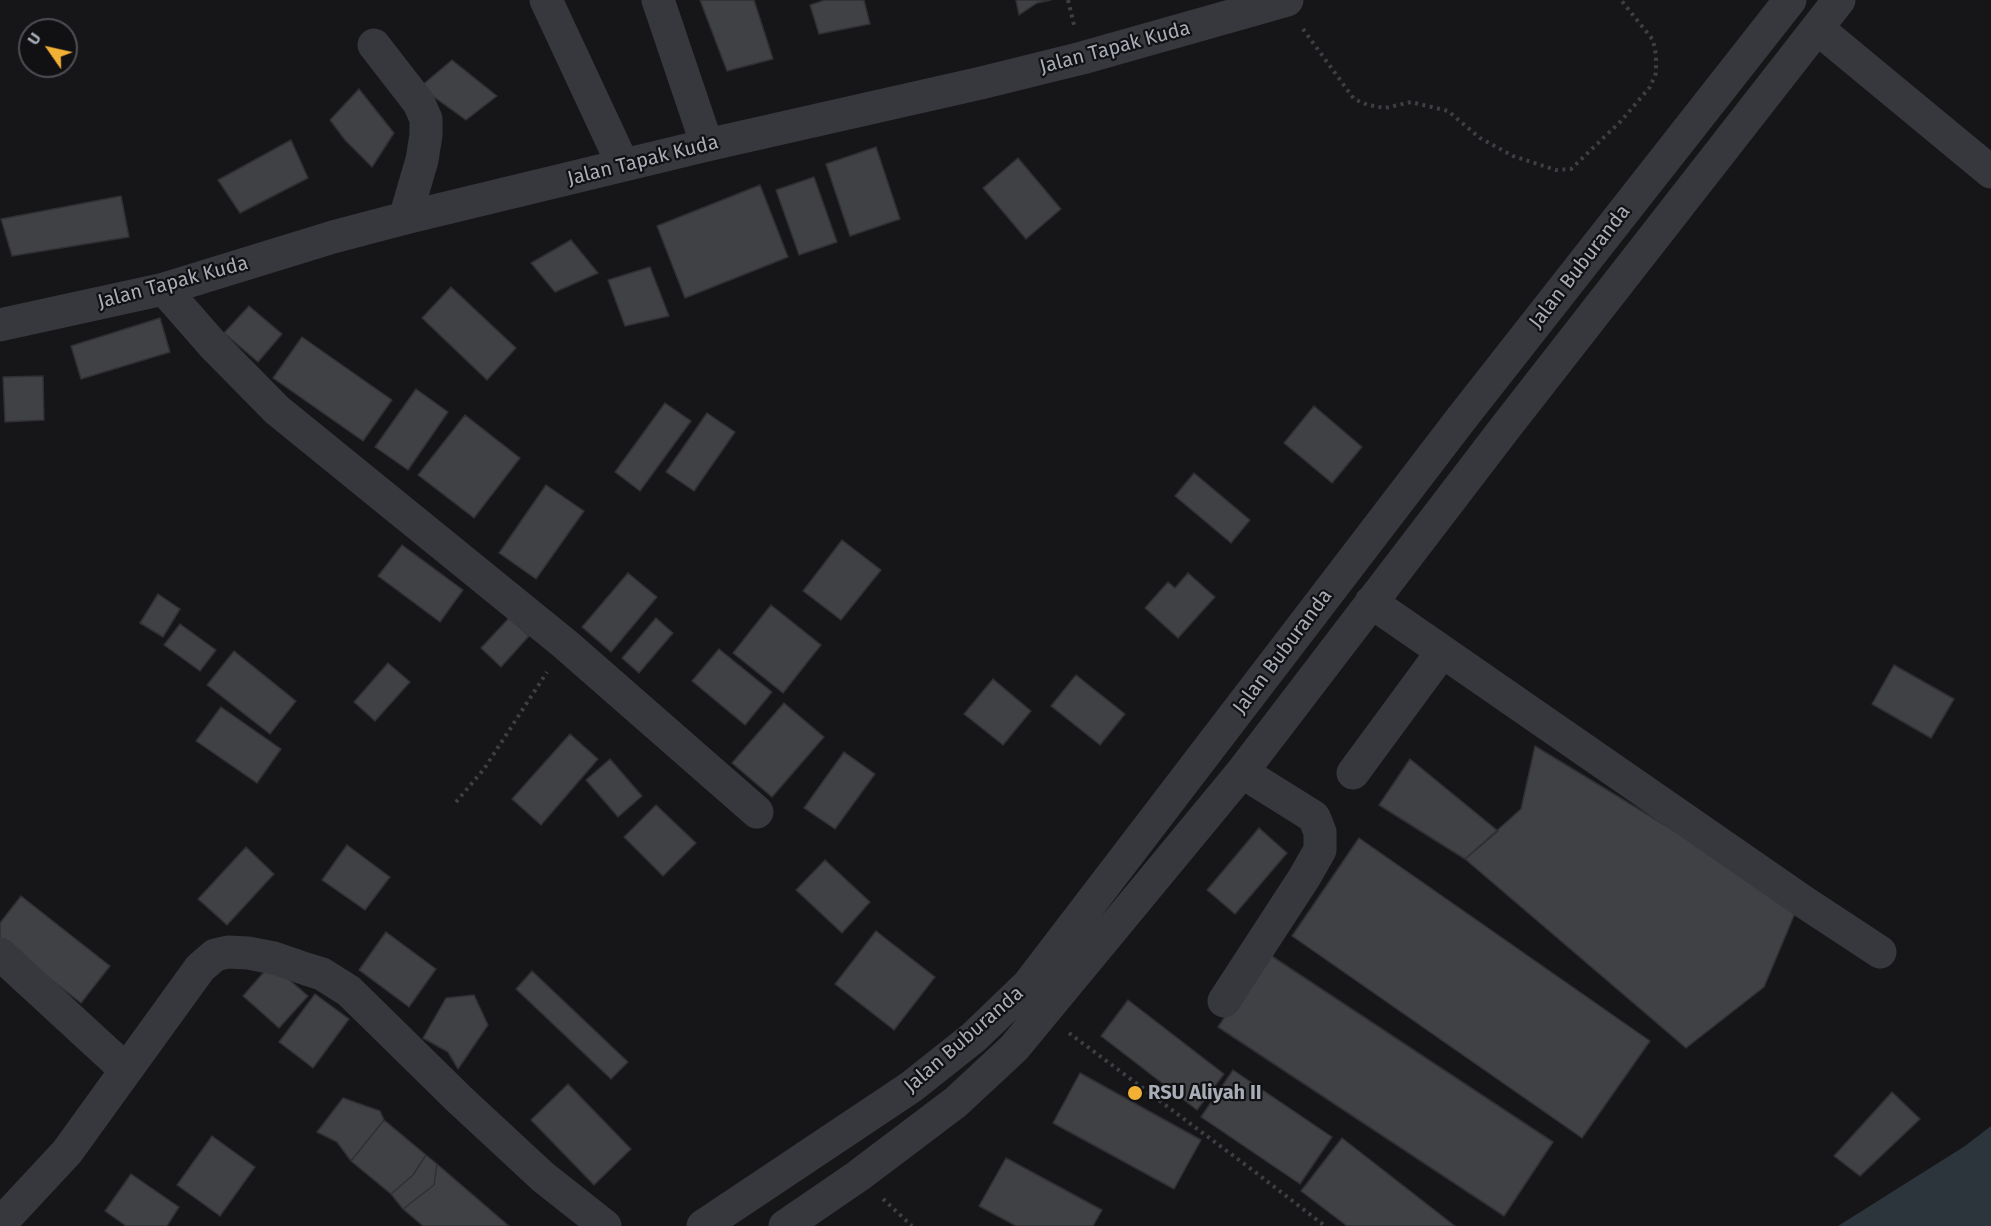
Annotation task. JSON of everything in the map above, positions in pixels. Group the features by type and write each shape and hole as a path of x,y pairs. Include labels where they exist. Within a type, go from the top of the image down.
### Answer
{"street":[{"path":"546,0 623,165"},
{"path":"658,0 707,145"},
{"name":"Jalan Buburanda","path":"702,1226 911,1087 974,1036 1028,985 1461,419 1790,0"},
{"name":"Jalan Buburanda","path":"785,1226 858,1176 956,1102 1014,1048 1242,772 1371,602 1839,0"},
{"name":"Jalan Tapak Kuda","path":"0,325 164,288 333,237 405,218 1082,58 1285,1"},
{"path":"1817,28 1991,172"},
{"path":"374,45 419,103 426,119 422,160 405,218"},
{"path":"164,288 221,354 277,410 565,644 757,812"},
{"path":"1371,602 1880,952"},
{"path":"1353,773 1442,652"},
{"path":"1224,1001 1320,850 1320,832 1314,817 1242,772"},
{"path":"0,1224 67,1152 200,968 215,954 228,952 274,958 322,974 349,991 459,1099 543,1177 605,1226"},
{"path":"0,954 126,1070"}],"path":[{"path":"1285,1 1354,99 1368,105 1386,108 1411,102 1448,111 1480,138 1513,156 1556,170 1571,169 1621,121 1650,87 1656,73 1653,40 1622,0"},
{"path":"456,802 484,769 565,644"},
{"path":"1042,1013 1325,1226"}],"shaded area":[{"path":"1991,1126 1991,1226 1838,1226 1965,1146"}],"building":[{"path":"700,0 754,0 773,59 727,71"},
{"path":"825,0 864,0 870,24 819,34 810,5"},
{"path":"1016,0 1051,0 1037,3 1019,15"},
{"path":"452,60 497,96 466,120 420,87"},
{"path":"359,89 394,133 372,167 345,140 330,120"},
{"path":"291,140 308,178 240,213 218,180"},
{"path":"876,147 900,219 850,236 826,164"},
{"path":"1018,158 1061,209 1026,239 983,188"},
{"path":"814,177 837,242 799,255 776,190"},
{"path":"760,185 788,257 685,298 657,226"},
{"path":"121,196 129,237 12,256 1,219"},
{"path":"571,240 598,273 555,292 531,263"},
{"path":"650,267 669,316 625,326 608,280"},
{"path":"451,287 516,348 487,380 422,318"},
{"path":"249,306 282,334 258,362 224,333"},
{"path":"160,318 170,352 81,379 71,346"},
{"path":"302,337 392,400 363,441 273,378"},
{"path":"43,376 44,420 5,422 3,377"},
{"path":"416,389 448,412 408,470 375,447"},
{"path":"665,403 691,421 640,491 615,472"},
{"path":"1314,406 1362,447 1332,483 1284,443"},
{"path":"707,413 735,432 694,491 666,472"},
{"path":"465,415 520,458 474,518 418,475"},
{"path":"1194,473 1250,520 1231,543 1175,496"},
{"path":"546,485 584,511 536,579 499,553"},
{"path":"842,540 881,570 841,620 803,591"},
{"path":"402,545 463,590 440,622 378,576"},
{"path":"628,573 657,597 611,652 582,627"},
{"path":"1188,573 1215,597 1178,638 1145,608 1168,582 1175,588"},
{"path":"158,594 180,609 163,637 140,623"},
{"path":"771,605 821,645 783,693 733,653"},
{"path":"509,618 529,636 501,667 481,648"},
{"path":"656,618 673,633 639,673 622,658"},
{"path":"180,624 216,650 200,671 164,645"},
{"path":"719,649 772,692 745,725 692,681"},
{"path":"234,651 296,701 270,734 207,685"},
{"path":"388,663 410,682 375,721 354,702"},
{"path":"1894,665 1954,699 1931,738 1872,704"},
{"path":"1076,675 1125,714 1100,745 1051,706"},
{"path":"993,679 1031,711 1003,745 964,714"},
{"path":"784,703 824,737 772,797 732,763"},
{"path":"221,707 281,749 257,783 196,741"},
{"path":"570,734 598,759 541,825 512,799"},
{"path":"1535,746 1798,906 1764,987 1686,1048 1465,859 1521,809"},
{"path":"844,752 875,774 835,829 804,808"},
{"path":"610,759 642,796 618,817 586,780"},
{"path":"1410,759 1498,831 1465,859 1379,805"},
{"path":"656,805 696,843 663,876 624,837"},
{"path":"1259,828 1287,853 1235,914 1207,890"},
{"path":"1359,838 1650,1041 1582,1138 1292,936"},
{"path":"347,845 390,877 365,910 322,880"},
{"path":"246,847 274,874 227,925 198,899"},
{"path":"825,860 870,902 842,933 796,890"},
{"path":"21,896 110,966 81,1003 0,940 0,923"},
{"path":"876,931 935,977 894,1030 835,984"},
{"path":"386,932 436,969 409,1007 359,970"},
{"path":"1267,953 1553,1142 1504,1216 1218,1027"},
{"path":"271,964 308,996 279,1028 243,996"},
{"path":"532,971 628,1062 611,1079 516,989"},
{"path":"315,994 349,1019 313,1068 279,1042"},
{"path":"474,995 488,1025 458,1069 448,1052 423,1038 446,998"},
{"path":"1128,1000 1224,1074 1197,1110 1101,1036"},
{"path":"1233,1070 1332,1137 1300,1184 1201,1117"},
{"path":"1080,1073 1201,1140 1174,1189 1053,1123"},
{"path":"568,1084 631,1149 594,1185 531,1120"},
{"path":"1892,1092 1920,1119 1860,1176 1834,1156"},
{"path":"343,1098 380,1111 384,1120 351,1161 337,1142 317,1132"},
{"path":"384,1120 426,1155 413,1175 391,1194 351,1161"},
{"path":"212,1136 255,1167 220,1216 177,1185"},
{"path":"1342,1138 1455,1226 1347,1226 1301,1191"},
{"path":"426,1155 437,1164 434,1185 403,1209 391,1194 413,1175"},
{"path":"1006,1158 1102,1210 1093,1226 1016,1226 979,1206"},
{"path":"437,1164 509,1226 423,1226 403,1209 434,1185"},
{"path":"131,1174 179,1207 167,1226 126,1226 105,1211"}],"place":[{"name":"RSU Aliyah II","path":"1135,1093"}]}
